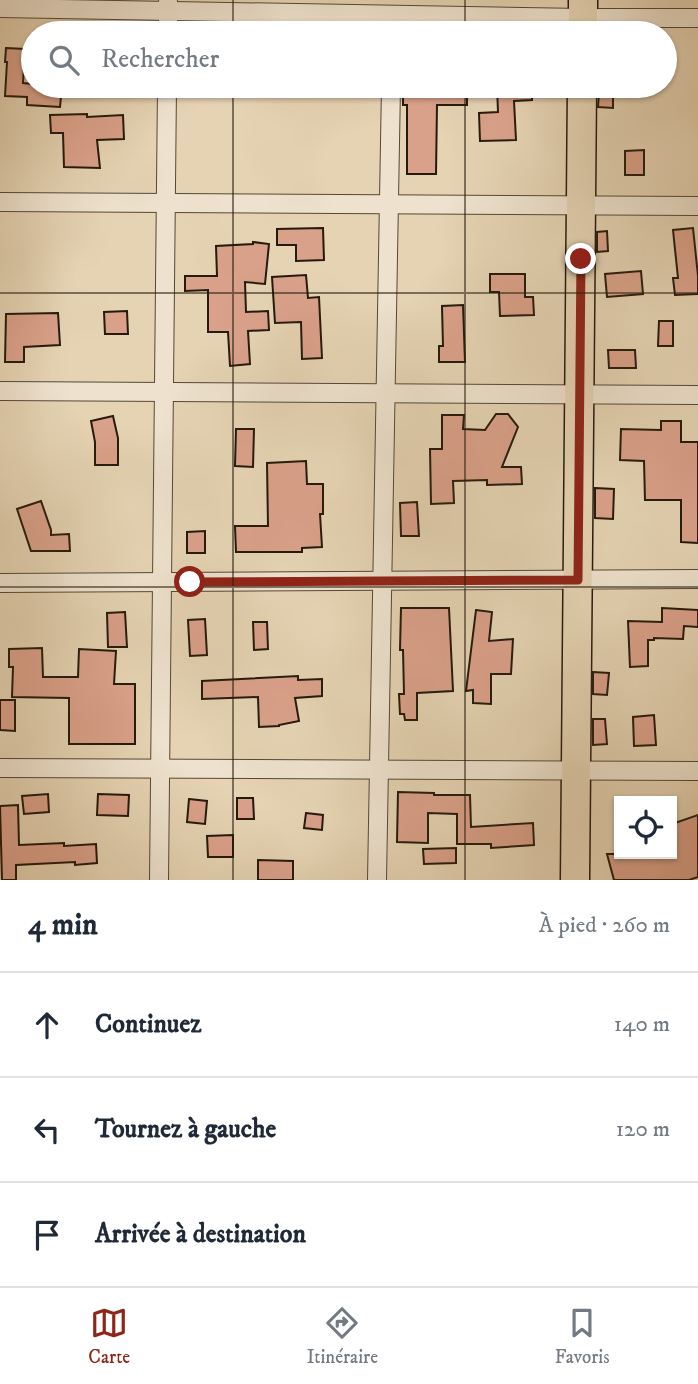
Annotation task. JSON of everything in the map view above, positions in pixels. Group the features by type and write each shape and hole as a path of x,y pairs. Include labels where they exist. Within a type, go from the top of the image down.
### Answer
{"main road":[{"path":"575,880 582,98"}],"street":[{"path":"0,8 168,6 392,15 698,18"},
{"path":"392,15 392,21"},
{"path":"159,880 167,98"},
{"path":"377,880 391,98"},
{"path":"0,202 698,205"},
{"path":"0,391 698,395"},
{"path":"0,583 698,579"},
{"path":"0,768 698,771"}],"building":[{"path":"6,48 21,49 21,97 5,96"},
{"path":"27,98 61,98 60,107 27,105"},
{"path":"403,98 467,98 467,105 437,105 436,174 407,174 407,105 403,105"},
{"path":"497,98 532,98 514,101 516,140 480,141 479,113 498,112"},
{"path":"599,98 613,98 613,108 598,107"},
{"path":"87,114 87,117 123,115 124,139 97,140 100,168 64,167 63,133 51,133 50,115"},
{"path":"644,150 644,175 625,175 625,151"},
{"path":"323,228 324,260 296,261 296,245 277,245 277,229"},
{"path":"693,228 698,294 675,295 673,278 678,278 673,230"},
{"path":"607,231 608,251 597,252 597,232"},
{"path":"253,242 269,244 265,284 245,282 246,312 268,311 269,330 248,331 250,364 230,366 228,332 208,332 208,290 185,291 185,276 217,276 216,246"},
{"path":"641,271 643,294 607,297 605,274"},
{"path":"490,274 525,274 525,297 533,297 534,315 500,316 499,292 490,292"},
{"path":"306,275 308,298 319,297 322,358 302,359 301,322 275,323 272,277"},
{"path":"463,305 465,362 439,362 439,346 443,346 442,306"},
{"path":"127,311 128,334 105,334 104,312"},
{"path":"58,313 60,345 24,347 24,362 5,362 6,314"},
{"path":"659,321 673,321 673,346 658,346"},
{"path":"608,350 635,350 636,368 609,368"},
{"path":"496,414 508,414 518,427 502,467 521,467 522,484 487,485 487,480 453,481 454,503 431,504 430,449 442,449 442,415 464,415 463,429 485,430"},
{"path":"113,416 118,438 118,465 95,465 91,421"},
{"path":"661,421 681,421 681,442 698,442 698,543 681,542 681,500 645,500 644,461 620,460 621,429 661,430"},
{"path":"236,429 254,429 253,467 235,466"},
{"path":"306,461 307,484 323,484 323,514 320,514 322,547 302,548 302,552 236,552 235,526 268,526 267,463"},
{"path":"595,488 614,489 613,519 595,518"},
{"path":"41,501 51,535 69,534 70,551 31,551 17,509"},
{"path":"417,502 419,536 401,536 400,503"},
{"path":"205,531 205,553 187,553 187,532"},
{"path":"401,608 449,608 453,691 417,693 417,720 405,720 404,714 400,714 399,694 404,694 403,650 400,650"},
{"path":"662,608 698,610 698,627 684,626 683,639 648,640 648,666 630,667 628,621 662,622"},
{"path":"476,610 492,612 489,641 513,639 511,674 491,674 491,704 473,703 473,690 466,691"},
{"path":"125,612 127,647 108,647 107,613"},
{"path":"205,619 207,655 190,656 188,620"},
{"path":"253,622 267,622 268,649 254,650"},
{"path":"42,648 43,677 78,677 79,649 116,651 114,684 135,684 135,744 69,744 69,698 12,697 13,667 9,667 9,649"},
{"path":"593,672 609,673 607,695 593,694"},
{"path":"298,676 298,680 322,679 322,696 295,698 299,721 279,726 259,727 258,697 202,699 202,681"},
{"path":"0,700 15,700 15,731 0,730"},
{"path":"654,715 656,745 634,746 633,717"},
{"path":"593,719 605,719 607,744 593,745"},
{"path":"398,792 470,795 471,827 533,823 534,845 491,848 491,844 457,844 457,814 428,813 428,843 397,842"},
{"path":"48,794 49,812 24,814 22,796"},
{"path":"98,794 129,795 128,816 97,815"},
{"path":"237,798 253,798 254,819 237,819"},
{"path":"189,799 207,801 205,824 187,822"},
{"path":"18,805 19,845 96,844 97,863 16,865 16,880 2,880 0,806"},
{"path":"306,813 323,815 322,830 304,828"},
{"path":"698,815 698,877 689,880 614,880 607,854 614,854 614,859 677,859 677,822"},
{"path":"233,835 233,857 208,857 207,836"},
{"path":"456,848 456,863 424,864 423,849"},
{"path":"258,860 293,861 293,880 258,880"}],"route":[{"path":"190,582 578,580 581,259"}]}
